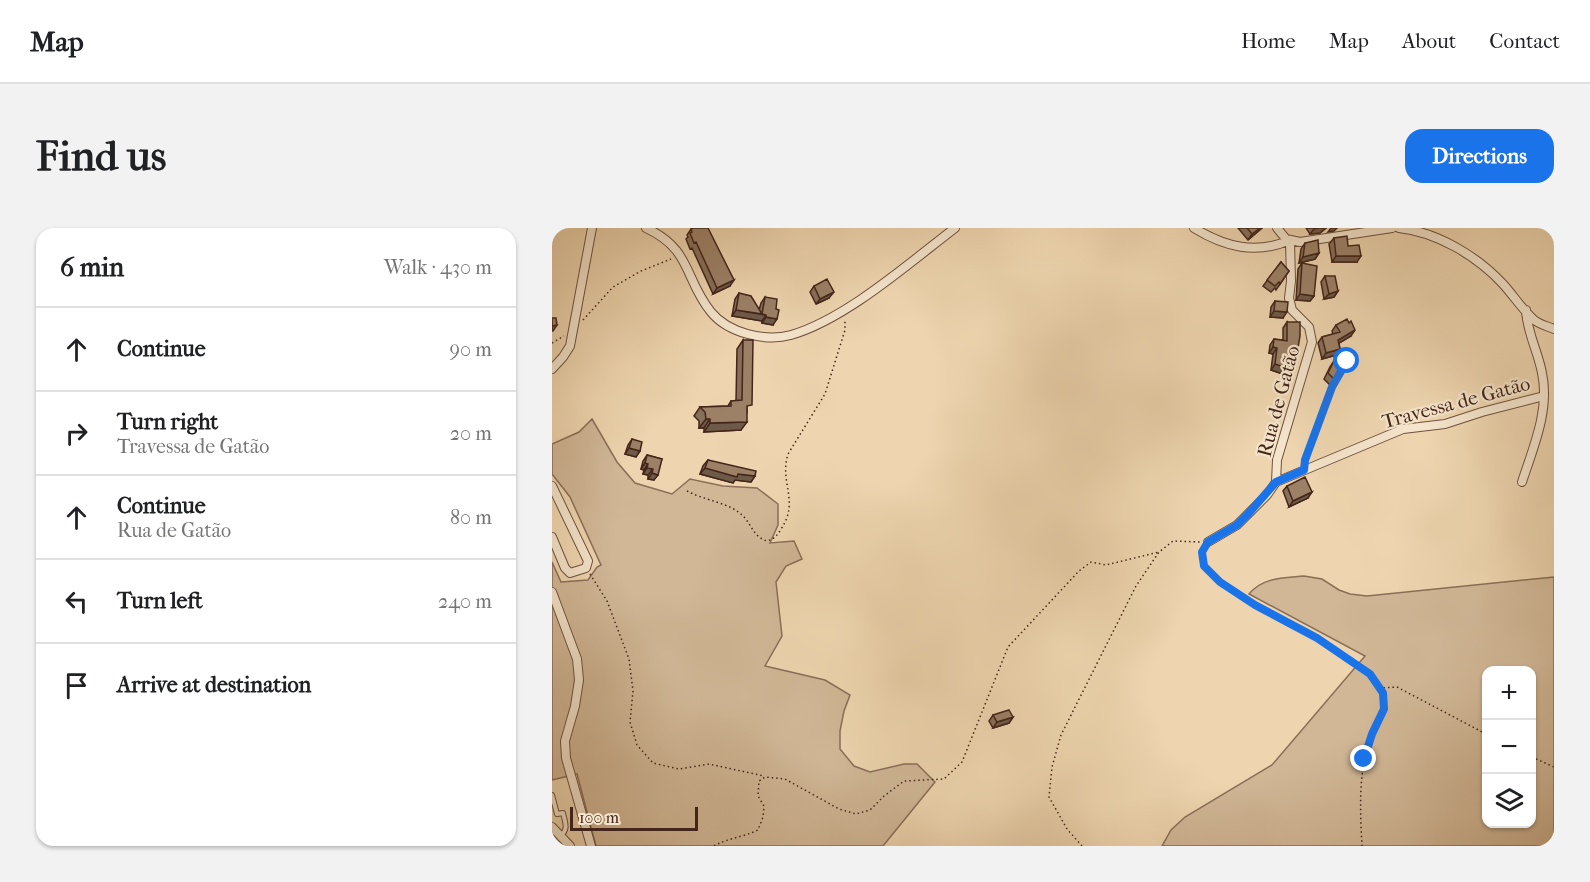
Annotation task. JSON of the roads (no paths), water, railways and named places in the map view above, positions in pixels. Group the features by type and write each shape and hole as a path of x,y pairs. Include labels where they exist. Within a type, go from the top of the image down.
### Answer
{"street":[{"path":"552,369 570,346 592,228"},
{"path":"645,228 672,244 710,311 722,323 735,330 766,337 790,335 836,316 955,228"},
{"path":"1194,228 1233,247 1259,249 1275,247 1290,240"},
{"path":"1277,228 1286,239 1300,242 1392,228"},
{"path":"1399,228 1415,230 1450,244 1464,253 1502,282 1534,320 1554,329"},
{"name":"Rua de Gatão","path":"1208,542 1237,525 1267,495 1276,482 1277,460 1312,342 1309,327 1292,310 1289,298 1290,240"},
{"name":"Travessa de Gatão","path":"1522,483 1540,425 1544,396 1542,374 1526,325 1526,310"},
{"name":"Travessa de Gatão","path":"1276,482 1403,429 1445,424 1544,396"},
{"path":"552,486 588,561 586,568 570,573 565,568 552,537"},
{"path":"552,592 577,659 579,680 576,706 565,741 566,758 591,846"},
{"path":"552,827 570,846"}],"lane":[{"path":"552,795 557,814 563,813 567,828 560,836"}]}
